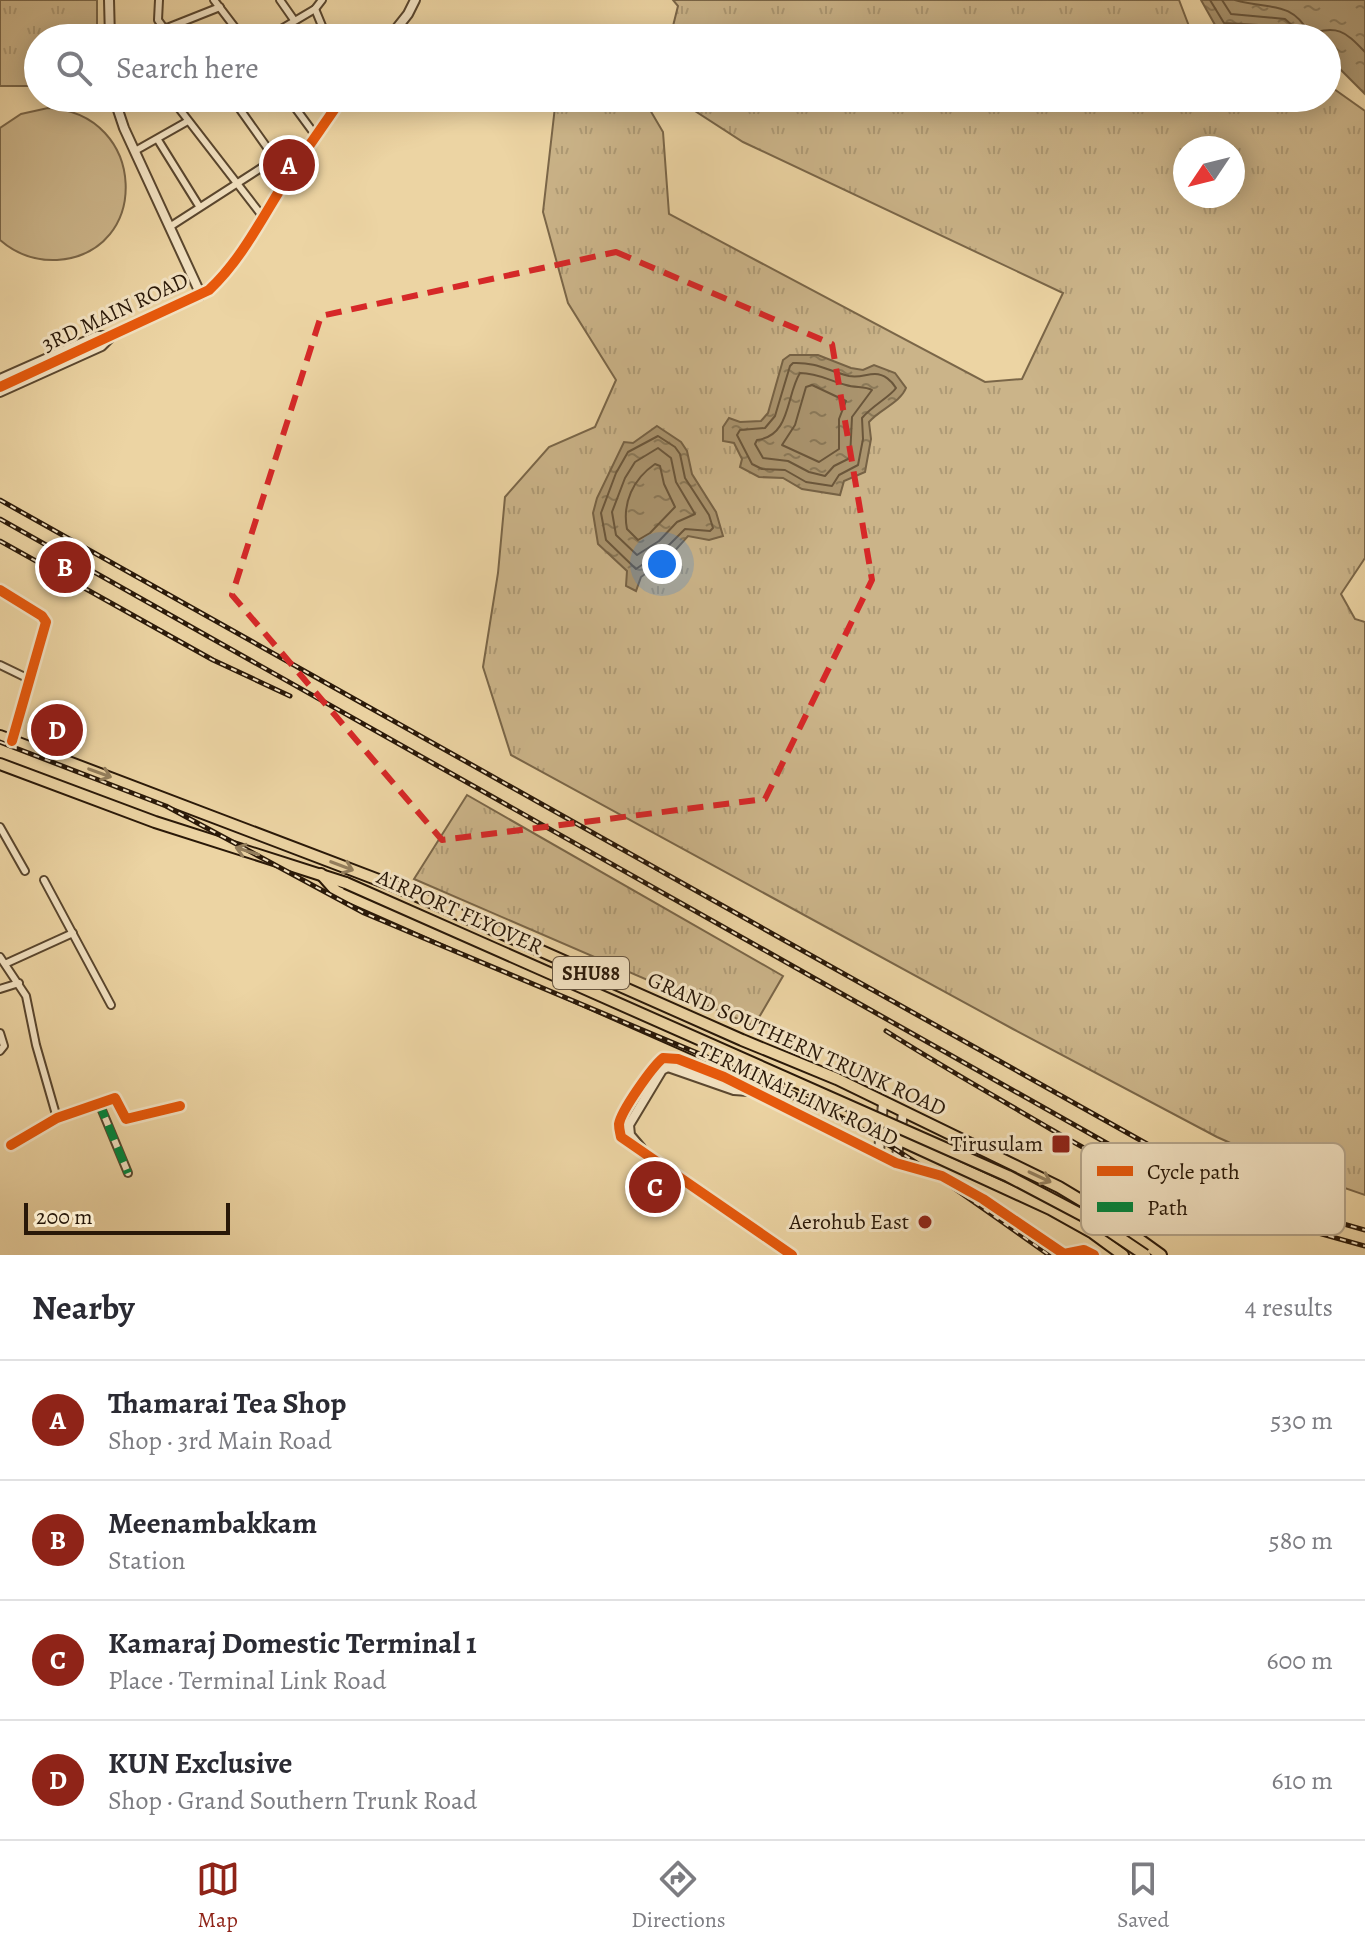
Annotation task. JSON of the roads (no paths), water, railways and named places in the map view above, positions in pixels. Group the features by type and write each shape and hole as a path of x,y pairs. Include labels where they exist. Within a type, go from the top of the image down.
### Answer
{"main road":[{"name":"GRAND SOUTHERN TRUNK ROAD","path":"0,736 397,887 837,1079 1081,1200"},
{"name":"SHU88","path":"0,764 155,822 321,874"},
{"name":"AIRPORT FLYOVER","path":"321,874 1008,1176 1081,1215"},
{"path":"321,874 336,891 881,1131 1081,1226"},
{"path":"1096,1235 1123,1255"},
{"name":"AIRPORT FLYOVER","path":"1115,1235 1145,1255"},
{"name":"GRAND SOUTHERN TRUNK ROAD","path":"1133,1235 1161,1255"}],"street":[{"path":"109,0 110,24"},
{"path":"159,0 158,20 161,24"},
{"path":"214,0 233,24"},
{"path":"280,0 294,20"},
{"path":"288,24 315,9 322,0"},
{"path":"400,24 415,0"},
{"path":"177,24 220,7"},
{"path":"315,9 321,24"},
{"path":"120,112 201,295"},
{"path":"181,112 263,217"},
{"path":"242,112 288,177"},
{"path":"298,112 316,136"},
{"name":"3RD MAIN ROAD","path":"0,387 201,295 220,280 332,112"},
{"path":"135,151 188,121"},
{"path":"158,140 199,206"},
{"path":"171,226 275,159"},
{"path":"0,378 97,335 115,334"},
{"path":"0,393 102,347 115,334"},
{"path":"0,590 42,616 46,622 12,741"},
{"path":"0,665 31,680"},
{"path":"0,827 25,871"},
{"path":"0,849 8,841"},
{"path":"44,880 111,1005"},
{"path":"7,963 73,933"},
{"path":"0,957 7,963 26,996 57,1118"},
{"path":"0,989 19,983"},
{"path":"0,1033 4,1046 0,1051"},
{"name":"TERMINAL LINK ROAD","path":"792,1255 621,1137 618,1127 621,1118 655,1065 663,1058 678,1059 724,1077 896,1163 942,1176 966,1188 1064,1254 1079,1250 1093,1255"},
{"path":"753,1092 734,1090 668,1067 654,1081 629,1125 630,1135 638,1146 801,1255"},
{"path":"11,1145 57,1118 115,1098 126,1119 180,1106"},
{"path":"99,1103 128,1173"},
{"path":"879,1152 883,1103"},
{"path":"896,1163 903,1113"}],"water":[{"path":"1201,0 1365,0 1365,94 1341,70 1341,24 1214,24"},
{"path":"790,355 818,355 863,370 874,365 895,373 906,388 899,398 869,422 871,439 865,472 844,481 840,495 802,489 783,478 759,477 740,467 742,459 734,443 723,441 723,427 729,418 740,422 761,421 768,413 783,360"},
{"path":"657,426 681,442 687,451 692,474 716,512 723,536 709,540 688,536 672,554 641,577 636,591 626,586 627,571 598,544 593,513 624,442 633,443"}],"railway":[{"path":"0,500 1145,1143"},
{"path":"0,519 1106,1143"},
{"path":"0,541 213,660 290,696"},
{"path":"0,742 166,806 364,913 807,1099 901,1153 1049,1255"},
{"path":"886,1031 1081,1146"},
{"path":"1345,1224 1365,1230"},
{"path":"1325,1235 1365,1246"}],"place":[{"name":"Thamarai Tea Shop","path":"289,165"},
{"name":"Meenambakkam","path":"65,567"},
{"name":"KUN Exclusive","path":"57,730"},
{"name":"Tirusulam","path":"1061,1144"},
{"name":"Kamaraj Domestic Terminal 1","path":"655,1187"},
{"name":"Aerohub East","path":"925,1222"}]}
